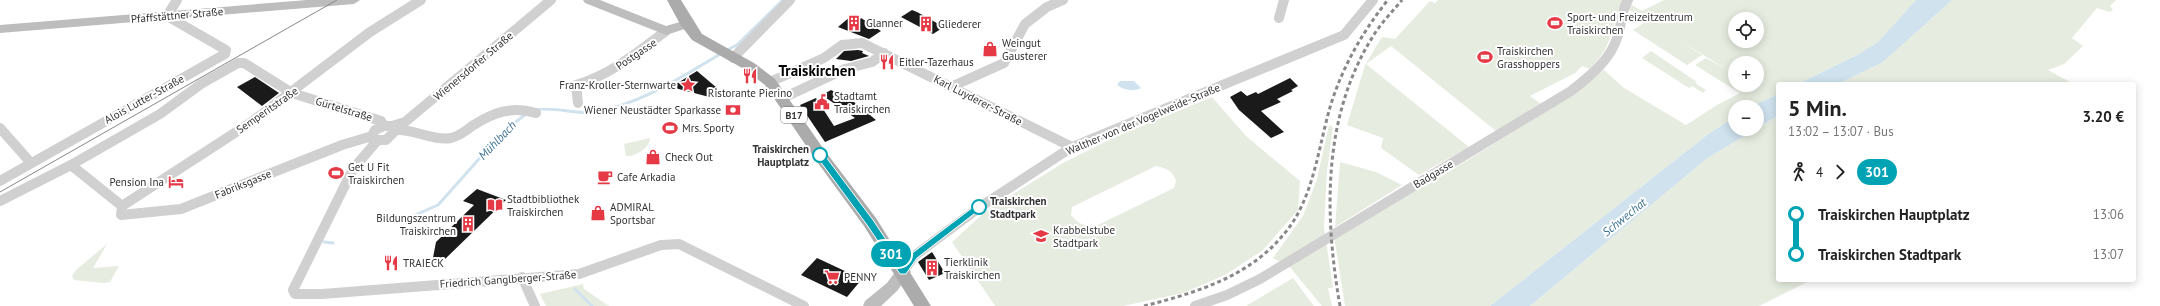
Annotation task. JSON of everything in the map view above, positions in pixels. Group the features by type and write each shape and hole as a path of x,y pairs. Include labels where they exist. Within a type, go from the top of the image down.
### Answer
{"main road":[{"name":"Pfaffstättner Straße","path":"0,29 354,0"},
{"path":"589,0 666,31 687,24"},
{"name":"B17","path":"674,0 687,24 697,37 760,73 776,79 783,98 820,155 870,222 903,272 923,306"},
{"path":"0,38 14,28"},
{"path":"871,306 892,287 903,272"}],"street":[{"path":"167,16 177,0"},
{"name":"Semperitstraße","path":"122,206 188,166 292,94 369,31 408,4 422,0"},
{"name":"Wienersdorfer Straße","path":"374,139 386,140 393,136 390,127 405,122 551,0"},
{"path":"727,55 790,0"},
{"path":"953,86 1004,63 1025,24 1047,7 1063,0"},
{"path":"1279,18 1284,0"},
{"name":"Walther von der Vogelweide-Straße","path":"903,272 914,256 980,207 1072,147 1344,35 1373,0"},
{"name":"Badgasse","path":"1195,306 1211,302 1284,265 1321,241 1571,91 1599,68 1616,41 1622,15 1628,0"},
{"name":"Alois Lutter-Straße","path":"0,181 226,52 167,16"},
{"name":"Postgasse","path":"578,103 576,85 598,78 609,72 666,31"},
{"name":"Karl Luyderer-Straße","path":"776,79 824,58 847,43 862,43 953,86 1072,147"},
{"path":"783,98 845,69 872,62 884,53"},
{"name":"Alois Lutter-Straße","path":"0,201 71,165 160,114 201,84 238,63"},
{"name":"Gürtelstraße","path":"238,63 244,63 292,94 382,121 390,127"},
{"path":"390,127 405,128 442,139 449,139 457,136 501,109 510,107 531,111"},
{"path":"0,128 31,163"},
{"name":"Fabriksgasse","path":"122,206 121,215 181,209 342,145 374,139"},
{"name":"Friedrich Ganglberger-Straße","path":"374,139 353,169 293,290 295,294 322,294 522,277 580,274 661,245 679,244 804,306"},
{"path":"71,165 122,206"},
{"path":"522,277 536,306"}],"shaded area":[{"path":"1438,0 1624,0 1617,13 1612,33 1606,47 1590,69 1582,66 1575,73 1530,96 1541,104 1496,131 1391,46 1366,64 1469,147 1419,175 1381,148 1383,138 1347,125 1365,65 1382,37 1395,39 1430,1 1435,3"},
{"path":"1664,0 1916,0 1878,42 1859,54 1802,82 1776,82 1776,95 1764,101 1728,100 1728,122 1707,135 1490,306 1345,306 1334,236 1412,191 1429,184 1573,95 1604,70 1624,88 1686,125 1717,105 1740,93 1738,92 1764,92 1764,56 1728,56 1728,70 1677,39 1702,55 1687,65 1633,30 1647,21 1627,9 1630,4 1642,11"},
{"path":"1952,0 2116,0 2110,6 2113,10 2110,12 2097,8 2072,38 2083,46 2064,64 2048,70 2069,82 1842,82 1883,62"},
{"path":"1651,51 1697,82 1695,83 1706,90 1703,93 1692,86 1689,88 1642,58"},
{"path":"1706,58 1728,70 1728,86 1695,65"},
{"path":"1212,97 1246,136 1300,181 1298,210 1263,250 1225,275 1183,293 1123,306 995,306 952,242 986,211 1063,163 1113,138","holes":["1156,166 1166,169 1173,174 1176,181 1174,188 1096,226 1082,224 1076,221 1071,215 1072,207"]},
{"path":"1776,117 1776,282 1807,282 1759,306 1530,306 1706,159 1745,136 1764,136 1764,124"},
{"path":"1329,125 1333,127 1327,171 1324,227 1333,288 1328,288 1332,306 1322,306 1289,266 1273,258 1303,216 1317,179"},
{"path":"650,138 648,145 641,151 634,155 626,156 624,144"},
{"path":"1340,162 1376,172 1402,185 1335,227"},
{"path":"107,244 93,268 119,266 110,282 104,283 74,280 72,276 76,270"},
{"path":"1293,278 1314,306 1246,306"},
{"path":"583,284 584,289 609,306 546,306 540,294"}],"water":[{"path":"1916,0 1952,0 1883,62 1842,82 1802,82 1859,54 1878,42"},
{"path":"1120,81 1134,81 1141,88 1132,90 1123,88 1117,85"},
{"path":"1776,95 1776,117 1764,124 1764,101"},
{"name":"Schwechat","path":"1728,122 1728,136 1744,136 1706,159 1530,306 1490,306 1707,135"}],"building":[{"name":"Gliederer","path":"912,10 944,27 933,34 901,17"},
{"path":"851,16 861,18 881,31 869,39 838,27"},
{"path":"844,51 863,51 862,53 869,56 851,61 836,59"},
{"path":"697,71 725,95 717,99 671,87"},
{"path":"255,77 279,93 262,106 237,87"},
{"path":"1290,78 1298,86 1291,90 1293,91 1277,99 1281,102 1261,111 1284,132 1271,138 1239,110 1230,97 1241,91 1247,96 1256,92 1258,94"},
{"path":"831,90 854,102 876,120 825,142 800,105 816,98 834,126 855,118 822,95"},
{"name":"Bildungszentrum Traiskirchen","path":"477,189 506,200 443,261 432,263 436,242 474,205 463,201"},
{"name":"Tierklinik Traiskirchen","path":"932,252 945,273 929,280 918,262"},
{"name":"PENNY","path":"817,258 862,279 847,297 801,275"}],"waterway":[{"name":"Mühlbach","path":"727,50 737,45 783,0"},
{"name":"Mühlbach","path":"536,110 551,109 587,113 628,103 661,88 722,53"},
{"name":"Mühlbach","path":"413,216 438,205 503,132 526,114"},
{"name":"Mühlbach","path":"324,242 333,243"},
{"path":"575,289 592,306"}],"tram line":[{"path":"0,192 337,0"}],"railway":[{"path":"1340,306 1331,236 1330,201 1336,131 1345,97 1358,64 1375,33 1402,0"},
{"path":"1144,306 1201,289 1238,272 1255,262 1284,234 1294,220 1309,189 1326,120 1341,76 1361,38 1387,1"}],"bus line":[{"name":"301","path":"820,155 870,222 903,272 914,256 979,207"}],"place":[{"name":"Glanner","path":"854,23"},
{"name":"Sport- und Freizeitzentrum Traiskirchen","path":"1555,23"},
{"name":"Gliederer","path":"926,24"},
{"name":"Weingut Gausterer","path":"990,49"},
{"name":"Traiskirchen Grasshoppers","path":"1485,57"},
{"name":"Eitler-Tazerhaus","path":"887,62"},
{"name":"Ristorante Pierino","path":"750,76"},
{"name":"Franz-Kroller-Sternwarte","path":"688,85"},
{"name":"Stadtamt Traiskirchen","path":"822,102"},
{"name":"Wiener Neustädter Sparkasse","path":"733,110"},
{"name":"Mrs. Sporty","path":"670,128"},
{"name":"Traiskirchen Hauptplatz","path":"820,155"},
{"name":"Check Out","path":"653,157"},
{"name":"Get U Fit Traiskirchen","path":"336,173"},
{"name":"Cafe Arkadia","path":"605,177"},
{"name":"Pension Ina","path":"176,182"},
{"name":"Stadtbibliothek Traiskirchen","path":"495,205"},
{"name":"Traiskirchen Stadtpark","path":"979,207"},
{"name":"ADMIRAL Sportsbar","path":"598,213"},
{"name":"Bildungszentrum Traiskirchen","path":"468,224"},
{"name":"Krabbelstube Stadtpark","path":"1041,236"},
{"name":"TRAIECK","path":"391,263"},
{"name":"Tierklinik Traiskirchen","path":"932,268"},
{"name":"PENNY","path":"832,277"}],"district":[{"name":"Traiskirchen","path":"817,70"}]}
